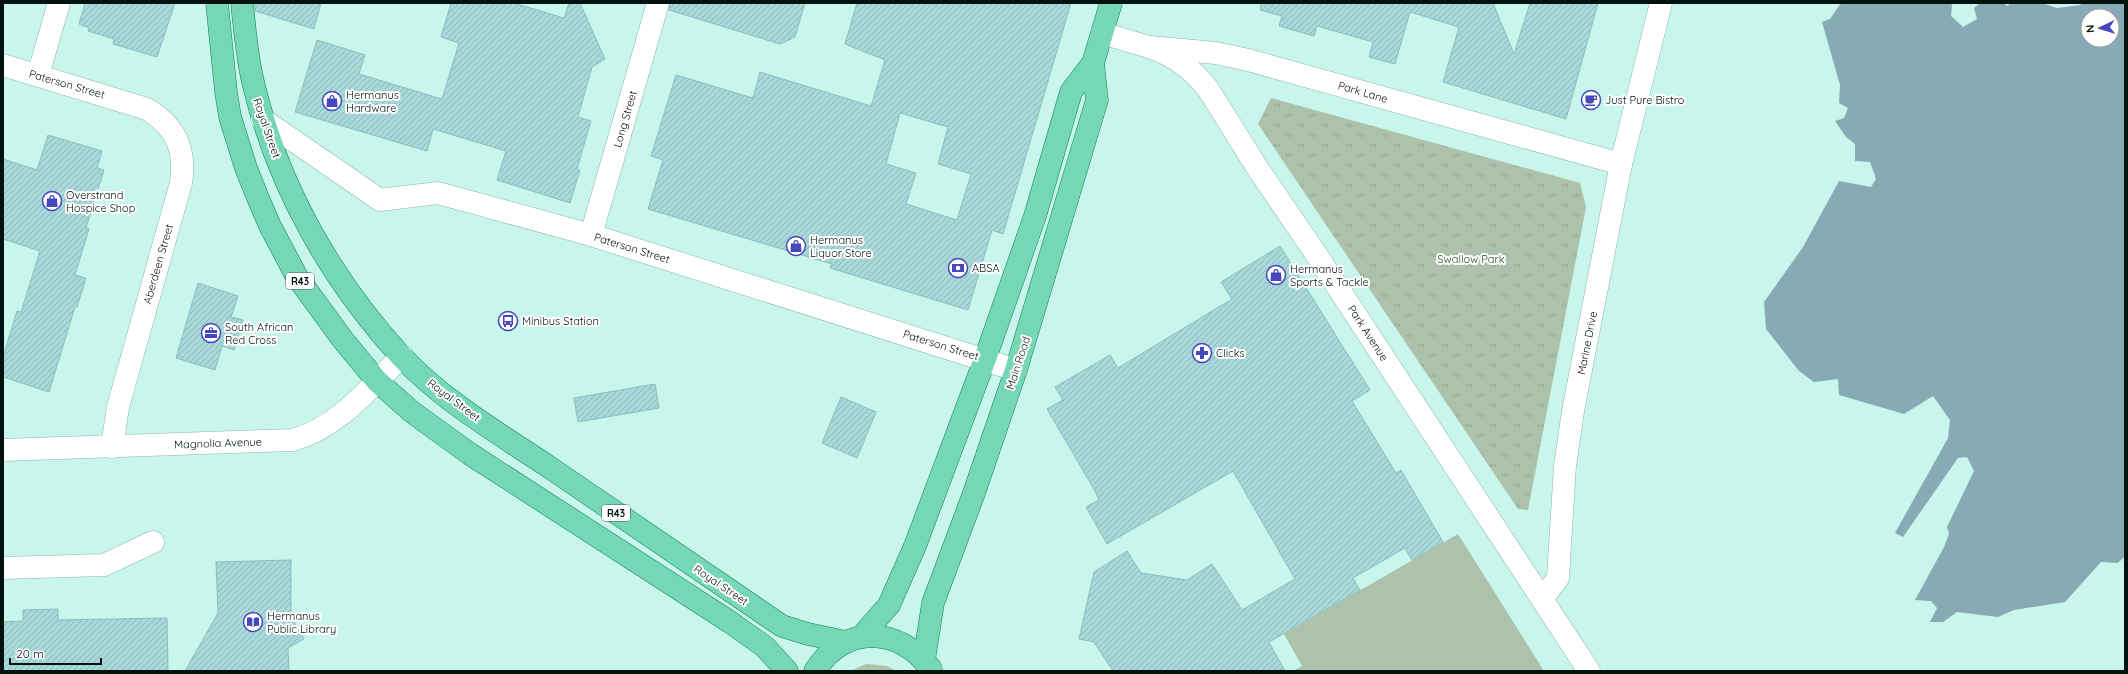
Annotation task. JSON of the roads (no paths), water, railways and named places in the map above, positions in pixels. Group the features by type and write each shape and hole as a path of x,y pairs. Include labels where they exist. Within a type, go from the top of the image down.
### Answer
{"main road":[{"name":"R43","path":"217,3 230,117 246,168 267,219 297,277 343,340 377,381 412,412 470,454 736,626 765,647 787,671"},
{"name":"Royal Street","path":"242,3 246,50 262,118 299,208 318,245 341,280 368,317 402,356 456,404 782,626 808,634 854,640"},
{"name":"Main Road","path":"815,671 822,660 854,640 889,605 897,588 915,546 985,359 1035,216 1070,92 1093,63 1110,3"},
{"name":"Main Road","path":"930,668 933,604 974,493 1016,370 1097,100 1093,63"},
{"name":"Main Road","path":"854,640 879,636 896,640 911,648 930,668"}],"street":[{"path":"38,75 59,3"},
{"name":"Long Street","path":"591,234 658,3"},
{"name":"Marine Drive","path":"1543,598 1558,578 1564,482 1572,419 1621,164 1661,3"},
{"name":"Park Lane","path":"1102,33 1149,47 1216,53 1248,60 1621,164"},
{"name":"Park Avenue","path":"1149,47 1176,58 1199,77 1258,169 1543,598"},
{"name":"Paterson Street","path":"3,65 132,103"},
{"name":"Aberdeen Street","path":"112,447 118,408 181,183 183,169 178,142 171,130 161,118 147,109 132,103"},
{"name":"Paterson Street","path":"262,118 380,200 438,193 591,234 1016,370"},
{"name":"Magnolia Avenue","path":"3,450 293,440 316,431 344,413 402,356"},
{"path":"3,568 104,565 153,542"},
{"path":"1543,598 1589,671"}],"water":[{"path":"1841,3 1950,3 1952,5 1951,16 1963,27 1977,19 1974,8 1980,3 2002,3 2008,6 2010,3 2042,3 2057,8 2081,5 2080,3 2125,3 2125,556 2118,563 2101,562 2065,602 2014,610 1998,617 1957,612 1943,622 1930,622 1937,608 1931,601 1915,600 1944,547 1949,534 1947,527 1974,471 1967,457 1958,458 1903,537 1895,533 1948,438 1950,420 1933,396 1904,414 1839,395 1838,379 1814,382 1799,371 1766,329 1764,302 1803,247 1839,181 1871,187 1876,179 1870,162 1855,161 1855,144 1846,137 1835,121 1844,118 1848,108 1839,103 1840,85 1822,22 1830,19"}],"place":[{"name":"Just Pure Bistro","path":"1591,100"},
{"name":"Hermanus Hardware","path":"332,101"},
{"name":"Overstrand Hospice Shop","path":"52,201"},
{"name":"Hermanus Liquor Store","path":"796,246"},
{"name":"ABSA","path":"958,268"},
{"name":"Hermanus Sports & Tackle","path":"1276,275"},
{"name":"Minibus Station","path":"508,321"},
{"name":"South African Red Cross","path":"211,333"},
{"name":"Clicks","path":"1202,353"},
{"name":"Hermanus Public Library","path":"253,622"}],"park label":[{"name":"Swallow Park","path":"1471,259"}]}
